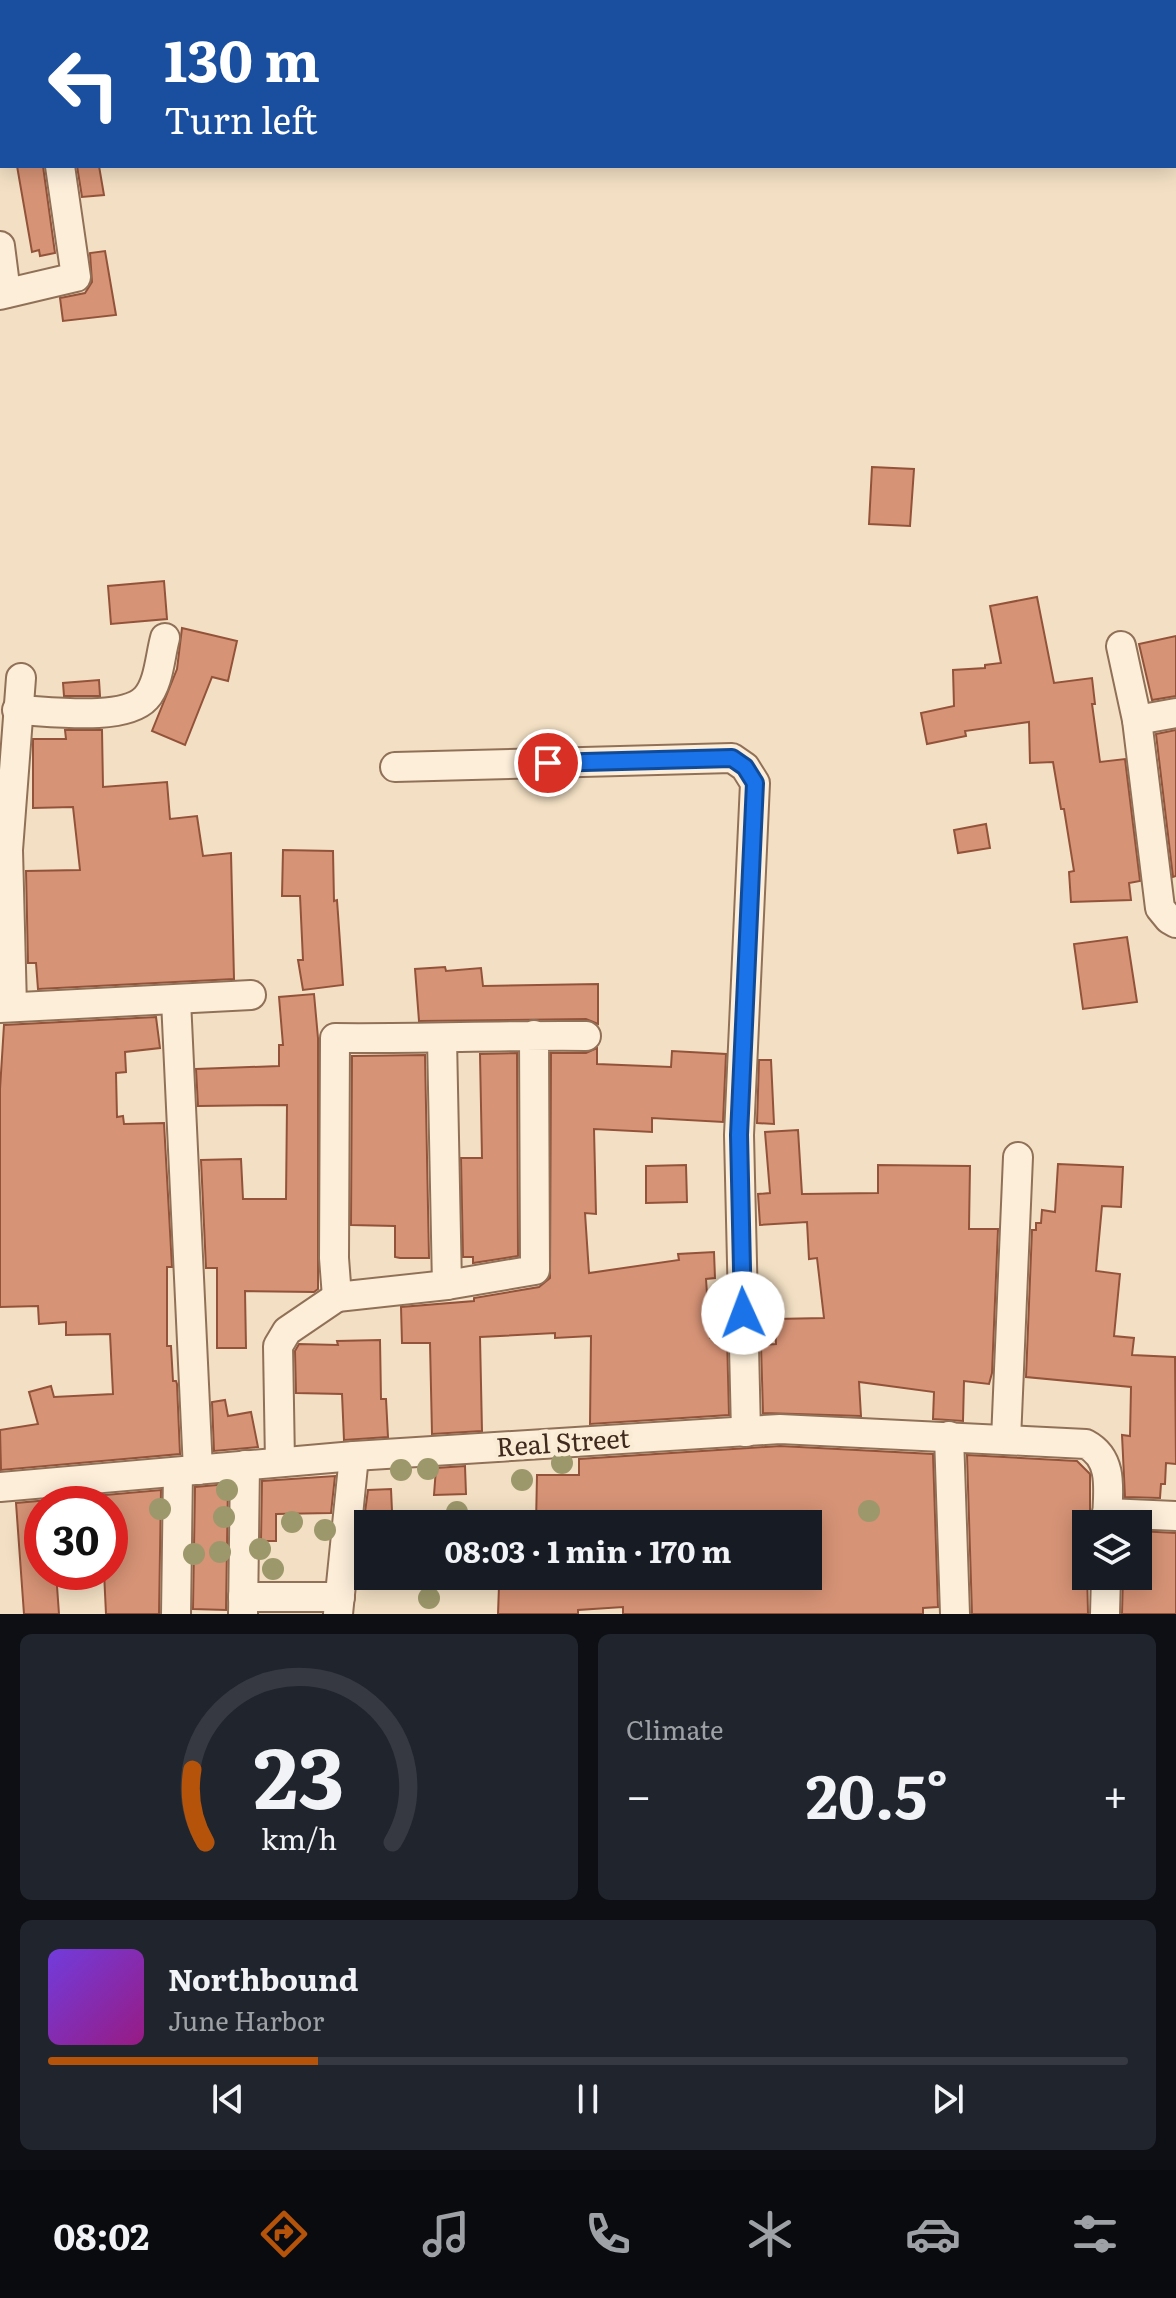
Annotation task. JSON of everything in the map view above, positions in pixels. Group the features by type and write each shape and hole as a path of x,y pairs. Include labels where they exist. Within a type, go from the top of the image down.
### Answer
{"street":[{"path":"0,246 3,294 76,277 60,168"},
{"path":"17,710 116,711 136,706 152,688 165,638"},
{"path":"1121,646 1137,720 1168,915"},
{"path":"21,678 8,850 6,1007 251,995"},
{"path":"1137,720 1176,713"},
{"path":"395,767 732,758 745,767 755,783 739,1135 746,1432"},
{"path":"176,1000 188,1471 176,1614"},
{"path":"280,1462 278,1346 287,1331 337,1297 447,1285 535,1270 534,1035"},
{"path":"337,1297 334,1258 335,1038 586,1036"},
{"path":"442,1039 447,1285"},
{"path":"1006,1440 1018,1157"},
{"name":"Real Street","path":"0,1487 354,1456 801,1429 1086,1444 1099,1453 1108,1475 1107,1510"},
{"path":"949,1436 955,1614"},
{"path":"245,1465 243,1606 339,1606 354,1456"},
{"path":"1152,1517 1176,1516"},
{"path":"1105,1614 1106,1590"}],"building":[{"path":"17,168 43,168 55,253 40,256 39,250 32,252"},
{"path":"77,168 99,168 104,195 82,197"},
{"path":"105,251 116,315 63,321 60,298 85,293 92,282 90,253"},
{"path":"872,467 914,469 910,526 869,524"},
{"path":"164,581 167,619 111,624 108,586"},
{"path":"1037,597 1054,683 1092,678 1095,704 1092,704 1100,762 1125,759 1140,881 1129,883 1131,900 1071,902 1069,872 1074,871 1064,809 1061,809 1053,762 1030,763 1029,722 965,731 966,736 927,744 921,713 954,706 953,670 985,668 985,665 1001,663 990,606"},
{"path":"182,628 237,641 228,681 212,677 185,745 152,731 177,669"},
{"path":"1176,636 1176,696 1152,700 1139,644"},
{"path":"99,680 100,696 64,696 63,683"},
{"path":"65,730 102,730 103,787 167,782 170,819 197,816 203,856 231,853 234,979 38,989 36,963 28,963 26,871 80,870 73,807 33,808 33,739 66,739"},
{"path":"1176,730 1176,876 1173,877 1156,734"},
{"path":"986,824 990,848 958,853 954,830"},
{"path":"283,850 333,851 334,901 337,900 343,985 303,990 298,960 303,960 300,896 282,896"},
{"path":"1127,937 1137,1002 1083,1009 1074,944"},
{"path":"445,967 446,971 481,968 483,986 598,984 598,1024 586,1019 419,1021 415,969"},
{"path":"314,994 318,1038 318,1289 314,1292 245,1291 246,1348 217,1348 217,1268 206,1268 201,1160 241,1159 243,1199 286,1199 287,1105 198,1106 196,1069 279,1066 279,1045 283,1045 279,997"},
{"path":"156,1017 160,1048 125,1052 126,1072 116,1073 117,1117 123,1116 124,1124 164,1123 172,1267 167,1267 167,1346 171,1346 173,1381 177,1384 180,1454 1,1470 0,1430 38,1424 29,1392 51,1386 54,1397 113,1394 110,1334 66,1335 66,1322 39,1324 38,1306 0,1307 0,1089 4,1025"},
{"path":"597,1048 597,1064 671,1067 672,1051 726,1054 723,1122 652,1118 652,1132 594,1129 596,1214 585,1213 589,1273 679,1260 678,1254 714,1252 715,1278 706,1279 710,1338 727,1337 729,1415 590,1424 591,1336 555,1338 555,1333 480,1337 482,1431 432,1434 430,1343 402,1343 401,1307 474,1301 474,1298 539,1287 550,1278 551,1053 586,1053"},
{"path":"517,1053 518,1256 473,1263 473,1257 463,1257 461,1158 482,1158 480,1054"},
{"path":"425,1055 429,1258 400,1258 395,1257 395,1226 351,1225 352,1056"},
{"path":"759,1060 771,1060 774,1124 757,1123"},
{"path":"798,1130 802,1194 878,1193 878,1165 970,1166 969,1229 998,1229 992,1373 989,1384 964,1381 963,1421 933,1419 934,1392 859,1382 861,1416 763,1413 761,1345 776,1344 775,1319 824,1318 817,1258 809,1259 807,1222 760,1225 758,1194 770,1193 765,1132"},
{"path":"1058,1164 1123,1167 1121,1207 1102,1206 1096,1271 1120,1274 1114,1336 1134,1338 1132,1355 1175,1357 1176,1464 1166,1463 1165,1484 1161,1484 1160,1498 1125,1497 1122,1435 1130,1436 1131,1387 1026,1377 1032,1230 1036,1230 1036,1223 1041,1223 1042,1210 1055,1212"},
{"path":"686,1165 687,1202 646,1203 646,1166"},
{"path":"380,1340 381,1399 386,1399 388,1437 344,1440 342,1394 296,1393 295,1351 299,1344 338,1345 337,1341"},
{"path":"225,1400 228,1416 251,1412 258,1447 214,1451 212,1402"},
{"path":"780,1446 933,1454 938,1607 923,1608 923,1614 623,1614 623,1607 578,1610 578,1614 498,1614 499,1590 822,1590 822,1510 536,1510 537,1475 579,1475 579,1459"},
{"path":"967,1455 1077,1461 1090,1474 1090,1510 1072,1510 1072,1590 1087,1590 1088,1614 972,1614"},
{"path":"465,1466 466,1494 434,1495 436,1468"},
{"path":"335,1476 331,1513 276,1514 276,1541 261,1541 262,1481"},
{"path":"228,1484 226,1610 193,1609 195,1487"},
{"path":"391,1489 392,1510 365,1510 368,1490"},
{"path":"161,1490 159,1614 106,1614 105,1590 128,1590 128,1493"},
{"path":"24,1502 24,1590 57,1590 59,1614 24,1614 16,1503"},
{"path":"1152,1532 1176,1533 1176,1614 1122,1614 1123,1590 1152,1590"}],"route":[{"path":"548,763 732,758 745,767 755,783 739,1135 743,1313"}]}
